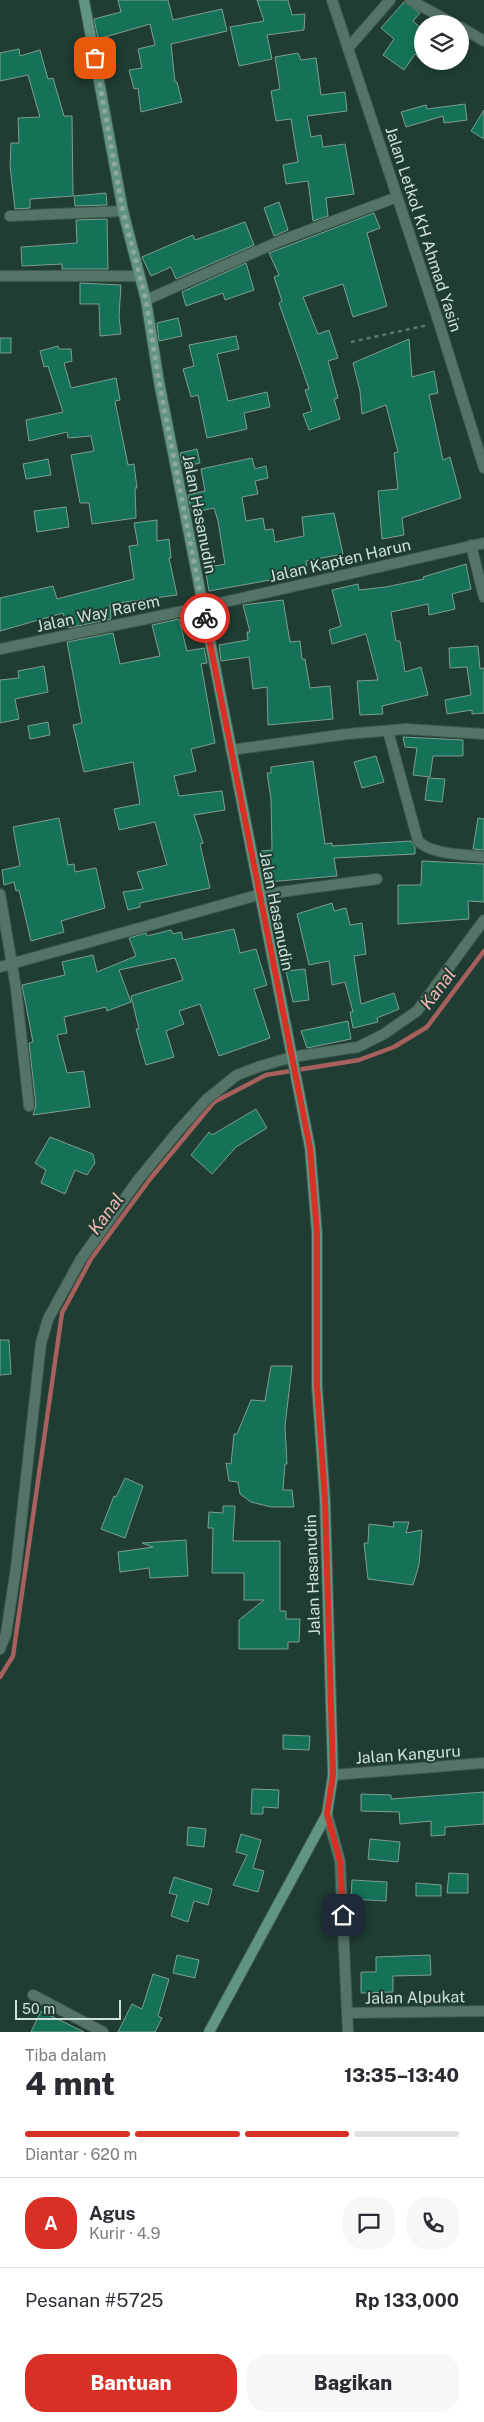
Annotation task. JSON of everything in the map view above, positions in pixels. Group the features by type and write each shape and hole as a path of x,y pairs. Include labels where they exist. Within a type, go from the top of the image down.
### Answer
{"main road":[{"name":"Jalan Hasanudin","path":"84,0 123,211 146,300 159,382 258,895 310,1148 317,1233 317,1386 325,1500 333,1775 327,1814 209,2032"}],"street":[{"name":"Jalan Letkol KH Ahmad Yasin","path":"332,0 439,323 484,468"},
{"path":"348,48 390,0"},
{"path":"410,0 438,15"},
{"path":"469,32 484,41"},
{"path":"146,300 280,241 397,197"},
{"path":"10,216 123,211"},
{"path":"0,276 139,276"},
{"name":"Jalan Kapten Harun","path":"203,607 484,543"},
{"path":"471,546 484,597"},
{"name":"Jalan Way Rarem","path":"0,649 203,607"},
{"path":"231,750 388,730 406,729 484,734"},
{"path":"388,730 418,841 423,847 484,857"},
{"path":"0,967 258,895 377,879"},
{"path":"0,894 13,964 29,1106"},
{"path":"0,1649 6,1634 16,1568 41,1343 48,1319 80,1259 138,1180 207,1099 236,1075 292,1060 358,1047 384,1034 417,1011 484,920"},
{"name":"Jalan Kanguru","path":"333,1775 484,1763"},
{"path":"327,1814 340,1861 348,2032"},
{"path":"33,1994 103,2032"},
{"name":"Jalan Alpukat","path":"347,2013 484,2011"}],"path":[{"path":"351,342 439,323"}],"building":[{"path":"118,0 168,0 173,20 222,9 227,31 171,44 175,82 177,82 182,102 141,112 138,88 134,89 129,70 142,68 138,49 155,45 150,24 98,39 94,19 121,12"},
{"path":"257,0 288,0 292,15 305,14 304,30 267,35 272,59 239,66 230,27 264,21"},
{"path":"404,2 420,13 414,15 413,21 414,55 404,70 383,55 394,39 381,28"},
{"path":"19,49 20,56 40,50 48,79 53,78 64,116 72,116 73,196 30,199 30,208 15,209 10,166 11,143 19,143 18,118 40,117 28,75 0,81 0,53"},
{"path":"298,53 301,60 316,58 321,95 345,92 347,111 307,116 311,137 321,135 323,147 345,144 354,194 326,198 328,216 313,221 308,181 286,184 283,165 298,162 291,119 276,121 271,91 280,89 275,57"},
{"path":"465,104 467,120 444,123 443,116 406,127 401,112 426,105 427,109"},
{"path":"484,110 484,139 471,131"},
{"path":"106,193 107,205 75,206 74,196"},
{"path":"279,202 288,230 274,236 264,208"},
{"path":"374,213 380,228 367,233 387,306 353,317 343,284 303,297 318,334 329,330 338,358 328,361 338,398 334,399 340,419 309,430 303,414 312,411 305,390 309,389 279,303 282,301 274,277 279,275 269,253"},
{"path":"107,219 108,269 62,269 62,264 22,266 21,247 77,243 76,220"},
{"path":"245,222 254,245 176,279 171,267 151,276 142,257 193,235 195,240"},
{"path":"246,263 254,290 225,300 223,293 186,306 182,292"},
{"path":"80,283 121,285 119,316 121,334 100,336 99,304 80,304"},
{"path":"178,318 182,336 159,341 157,323"},
{"path":"236,336 239,349 217,354 228,401 267,392 270,407 244,413 247,429 207,438 198,395 191,397 183,369 194,366 189,345"},
{"path":"0,338 11,338 11,353 0,353"},
{"path":"409,339 412,377 434,371 438,393 429,395 443,460 450,457 461,498 402,518 404,535 382,539 378,491 398,489 394,453 398,452 386,405 362,414 360,391 353,363"},
{"path":"58,346 59,349 71,349 72,361 64,363 71,388 116,378 120,400 115,401 128,465 134,464 137,488 135,488 136,518 92,524 89,503 80,503 71,455 94,451 91,436 68,438 67,432 29,441 26,420 63,412 48,366 44,367 40,351"},
{"path":"197,449 200,463 183,467 180,453"},
{"path":"252,458 255,469 266,466 268,478 255,481 258,494 242,497 246,521 263,518 265,530 273,529 275,542 304,536 302,517 334,513 343,554 306,561 307,566 275,573 276,579 209,591 205,568 225,564 218,521 214,508 192,513 188,495 205,491 201,469"},
{"path":"48,459 51,475 26,479 23,464"},
{"path":"66,507 69,527 37,532 34,511"},
{"path":"157,520 157,541 169,539 171,558 169,558 177,595 110,604 111,619 68,628 63,613 0,631 0,598 53,586 57,599 134,579 129,546 138,545 134,523"},
{"path":"466,564 471,589 452,594 455,609 429,615 428,604 391,612 396,641 400,641 405,672 421,667 428,695 382,706 383,714 360,715 357,681 378,680 366,634 332,644 329,630 341,626 332,590 358,584 359,590 386,587 424,579 423,577"},
{"path":"283,600 290,642 300,641 302,659 305,659 310,688 330,686 333,719 268,725 267,687 253,689 249,657 221,661 219,645 248,640 247,632 250,632 243,605"},
{"path":"179,619 187,651 204,648 207,663 201,664 215,743 191,749 196,771 174,776 179,796 222,791 225,810 194,815 203,843 200,844 210,888 140,903 140,907 128,910 123,892 143,889 137,872 167,865 155,822 119,830 114,809 140,804 133,762 84,772 73,725 82,723 67,642 113,633 120,664 160,656 152,625"},
{"path":"478,646 480,669 484,668 484,713 472,714 472,710 447,714 445,700 471,695 467,667 450,668 449,648"},
{"path":"44,666 48,692 15,699 19,719 0,723 0,680 19,678 18,671"},
{"path":"48,722 50,735 30,739 28,726"},
{"path":"403,737 463,740 463,756 433,756 430,777 413,775 417,748 405,747"},
{"path":"376,756 384,782 362,788 354,762"},
{"path":"313,761 325,844 332,843 332,846 411,841 415,847 415,854 334,858 337,876 267,882 261,851 272,850 271,799 267,773 271,773 271,767"},
{"path":"428,778 445,779 442,802 425,800"},
{"path":"59,818 68,865 74,864 75,872 96,868 105,908 61,921 64,932 31,941 19,890 16,891 14,882 4,885 2,870 20,866 13,827"},
{"path":"478,818 484,819 484,850 473,849"},
{"path":"422,861 484,864 484,902 468,901 469,919 398,924 398,885 421,885"},
{"path":"332,903 334,911 346,908 350,925 362,923 366,954 354,956 361,1004 394,993 399,1009 377,1018 378,1022 353,1028 350,1012 353,1012 345,982 332,985 329,961 309,965 297,914"},
{"path":"234,929 240,953 256,949 267,985 254,989 270,1038 219,1056 200,1004 179,1011 184,1024 166,1031 174,1057 146,1065 136,1029 139,1029 131,996 183,980 175,958 119,970 131,1002 107,1011 106,1007 64,1017 67,1033 57,1035 67,1073 84,1071 90,1107 33,1115 36,1105 29,1043 33,1042 22,985 65,975 62,962 93,955 97,972 136,956 129,938 146,933 147,936 171,930 173,934 181,932 183,940"},
{"path":"305,969 309,1000 293,1002 286,971"},
{"path":"348,1021 351,1039 307,1048 301,1031"},
{"path":"256,1109 267,1128 236,1147 212,1174 191,1155 209,1132 212,1135"},
{"path":"50,1137 93,1154 95,1163 87,1175 75,1170 65,1194 41,1183 46,1170 35,1163"},
{"path":"0,1340 9,1340 11,1374 0,1375"},
{"path":"271,1366 292,1366 285,1426 287,1464 285,1464 283,1490 292,1490 294,1507 271,1507 251,1502 240,1494 238,1482 229,1481 226,1463 231,1464 234,1434 237,1434 251,1400 265,1401"},
{"path":"125,1478 143,1486 125,1538 101,1529 114,1496 116,1497"},
{"path":"223,1506 235,1506 233,1541 280,1541 280,1611 286,1611 286,1619 300,1619 299,1642 288,1642 288,1649 239,1649 239,1620 264,1600 244,1600 244,1573 212,1573 213,1528 208,1528 209,1512 223,1513"},
{"path":"393,1522 409,1522 406,1533 422,1530 419,1565 413,1585 368,1579 364,1543 368,1543 369,1524 394,1527"},
{"path":"186,1540 188,1576 150,1578 149,1568 120,1572 118,1552 153,1547 142,1543"},
{"path":"283,1735 310,1736 309,1750 283,1749"},
{"path":"252,1789 279,1790 278,1808 263,1807 263,1814 251,1814"},
{"path":"484,1792 484,1824 445,1827 445,1835 431,1836 431,1821 400,1824 399,1812 361,1811 361,1794 391,1795 391,1799"},
{"path":"188,1827 206,1829 204,1847 187,1845"},
{"path":"241,1834 261,1840 253,1868 264,1871 258,1892 233,1885 247,1855 236,1852"},
{"path":"370,1839 400,1842 398,1862 368,1859"},
{"path":"449,1873 468,1874 468,1893 447,1893"},
{"path":"174,1877 212,1889 208,1905 194,1901 188,1922 171,1916 177,1895 169,1893"},
{"path":"352,1880 387,1882 386,1901 351,1899"},
{"path":"416,1883 441,1885 441,1896 416,1896"},
{"path":"177,1955 199,1960 195,1978 173,1973"},
{"path":"430,1955 431,1975 393,1976 393,1992 361,1993 361,1972 376,1972 376,1957"},
{"path":"153,1974 169,1979 158,2016 162,2018 155,2032 118,2032 132,2004 142,2009"},
{"path":"41,2011 84,2032 31,2032"}],"waterway":[{"name":"Kanal","path":"0,1677 13,1656 62,1313 91,1259 150,1179 214,1102 266,1075 359,1060 394,1047 427,1027 484,951"}],"way so far":[{"path":"95,58 123,211 146,300 159,382 205,618"}],"route":[{"path":"205,618 258,895 310,1148 317,1233 317,1386 325,1500 329,1602 333,1775 327,1814 335,1837 340,1861 343,1915"}]}
